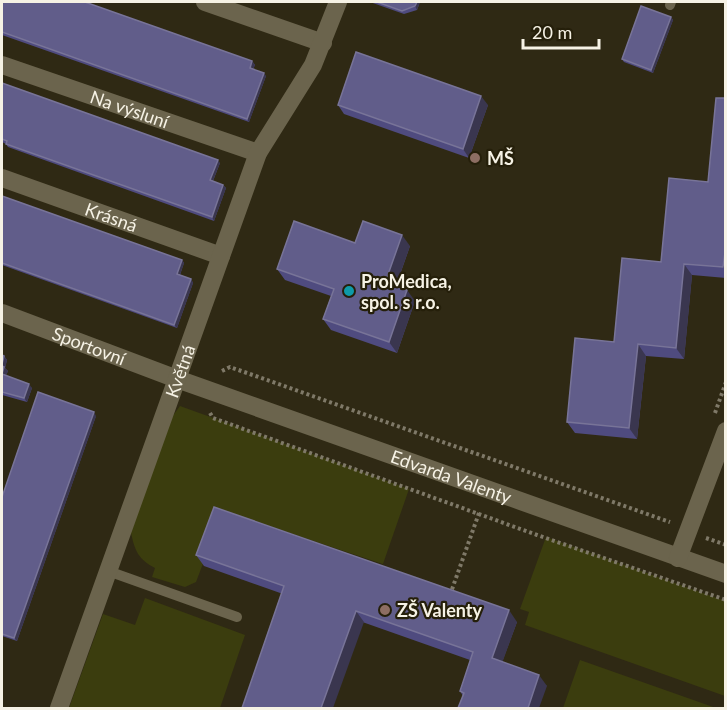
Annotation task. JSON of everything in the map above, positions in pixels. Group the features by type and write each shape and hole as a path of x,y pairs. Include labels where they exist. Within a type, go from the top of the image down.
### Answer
{"street":[{"path":"205,2 323,43"},
{"name":"Květná","path":"59,708 258,153 313,65 338,2"},
{"name":"Na výsluní","path":"2,65 258,153"},
{"name":"Krásná","path":"2,178 220,256"},
{"name":"Sportovní","path":"2,313 177,379"},
{"name":"Edvarda Valenty","path":"177,379 726,574"},
{"path":"678,558 726,431"}],"lane":[{"path":"108,571 237,617"}],"path":[{"path":"197,386 230,367 676,524"},
{"path":"448,599 479,513 726,600"}],"shaded area":[{"path":"180,406 409,489 383,564 223,511 196,582 185,587 152,577 155,568 138,554 131,533 167,424"},
{"path":"546,537 725,601 725,696 525,625 529,612 520,609"},
{"path":"145,598 245,635 220,708 69,708 103,614 135,625"},
{"path":"580,660 716,708 563,708"}],"building":[{"path":"2,2 85,2 252,61 250,68 264,73 247,119 2,32"},
{"path":"377,2 417,2 415,6 402,11"},
{"path":"641,6 671,17 651,70 622,59"},
{"path":"356,52 481,96 463,149 338,105"},
{"path":"2,83 218,160 210,180 223,185 212,217 6,144 7,141 2,139"},
{"path":"716,98 726,98 726,245 723,267 684,264 676,348 638,344 629,428 567,422 575,338 614,342 622,258 661,262 669,178 708,182"},
{"path":"2,196 182,260 177,274 191,279 174,325 2,263"},
{"name":"ProMedica, spol. s r.o.","path":"294,221 355,243 363,221 402,235 385,283 407,290 389,342 323,319 334,289 277,269"},
{"path":"2,374 29,384 24,398 2,392"},
{"path":"38,392 94,412 14,638 2,634 2,497"},
{"name":"ZŠ Valenty","path":"214,507 509,610 492,658 539,675 528,708 458,708 464,693 460,691 473,652 356,611 321,708 242,708 284,586 196,555"}],"place":[{"name":"MŠ","path":"475,158"},
{"name":"ProMedica, spol. s r.o.","path":"349,291"},
{"name":"ZŠ Valenty","path":"385,610"}]}
